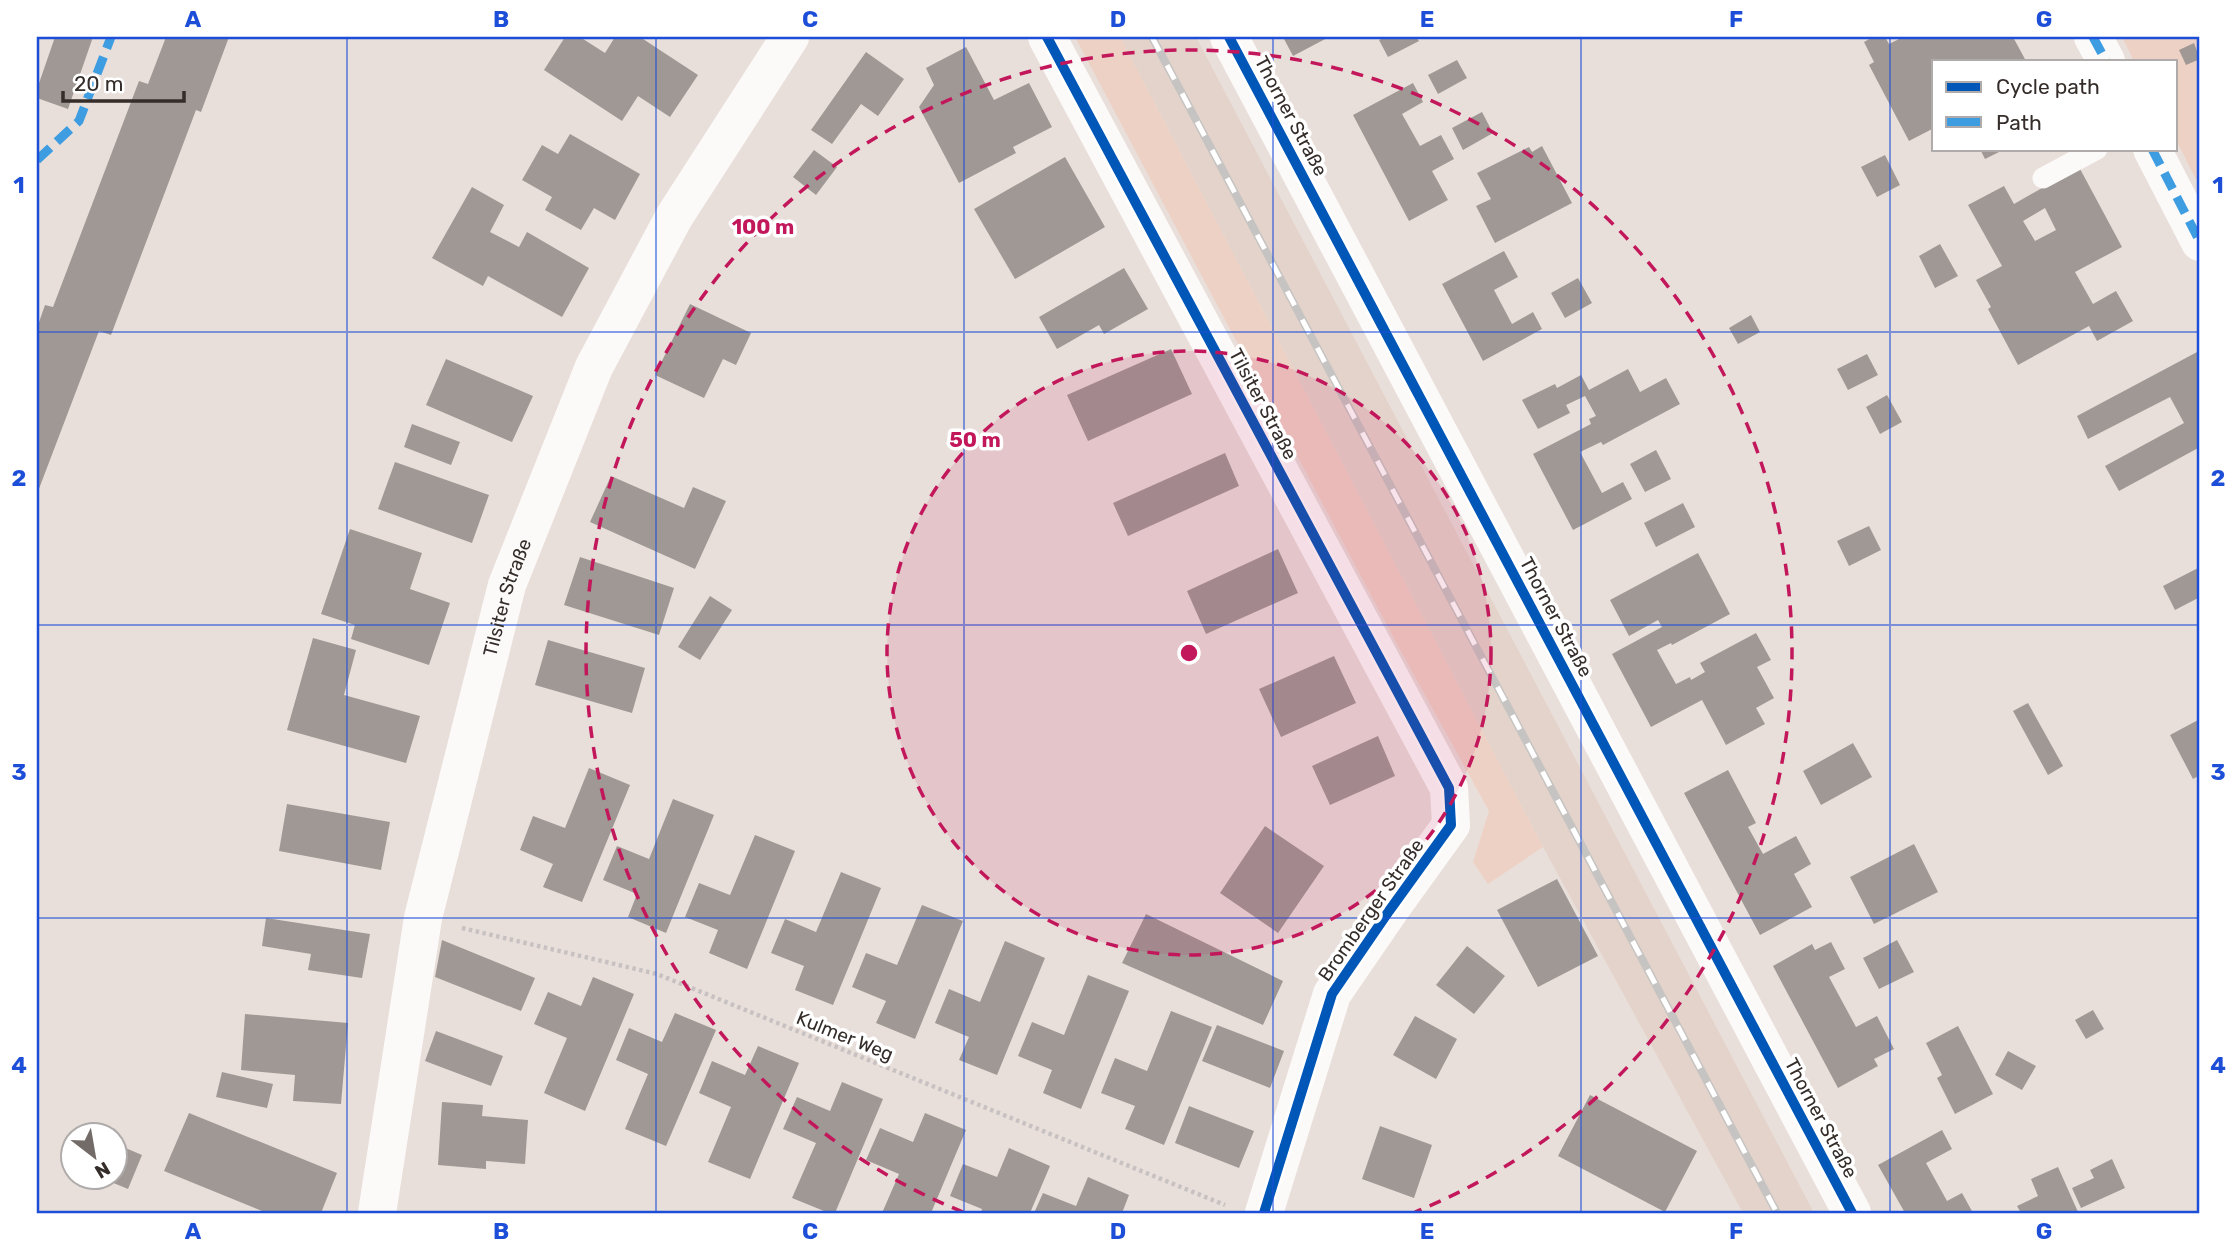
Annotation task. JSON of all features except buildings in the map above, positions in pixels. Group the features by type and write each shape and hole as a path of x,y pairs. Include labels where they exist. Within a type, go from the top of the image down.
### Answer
{"street":[{"name":"Tilsiter Straße","path":"377,1213 423,918 507,585 594,368 674,217 790,37"},
{"name":"Tilsiter Straße","path":"1047,37 1449,788"},
{"name":"Thorner Straße","path":"1229,37 1852,1213"},
{"path":"2093,37 2105,60"},
{"path":"2153,150 2200,242"},
{"name":"Bromberger Straße","path":"1248,1211 1332,995 1451,825 1449,788"}],"lane":[{"path":"2043,178 2095,150"}],"shaded area":[{"path":"1075,37 1120,37 1543,847 1488,884 1473,862 1489,811 1398,646"},
{"path":"1120,37 1196,37 1814,1213 1743,1213 1543,847"},
{"path":"2122,37 2200,37 2200,187 2178,144 2178,60 2134,60"}],"railway":[{"path":"1152,37 1777,1213"}],"marked path":[{"path":"37,160 79,121 111,37"},
{"path":"2093,37 2105,60"},
{"path":"2153,150 2200,242"}],"cycle path":[{"path":"1047,37 1449,788 1451,825 1332,994 1264,1213"},
{"path":"1229,37 1852,1213"}]}
